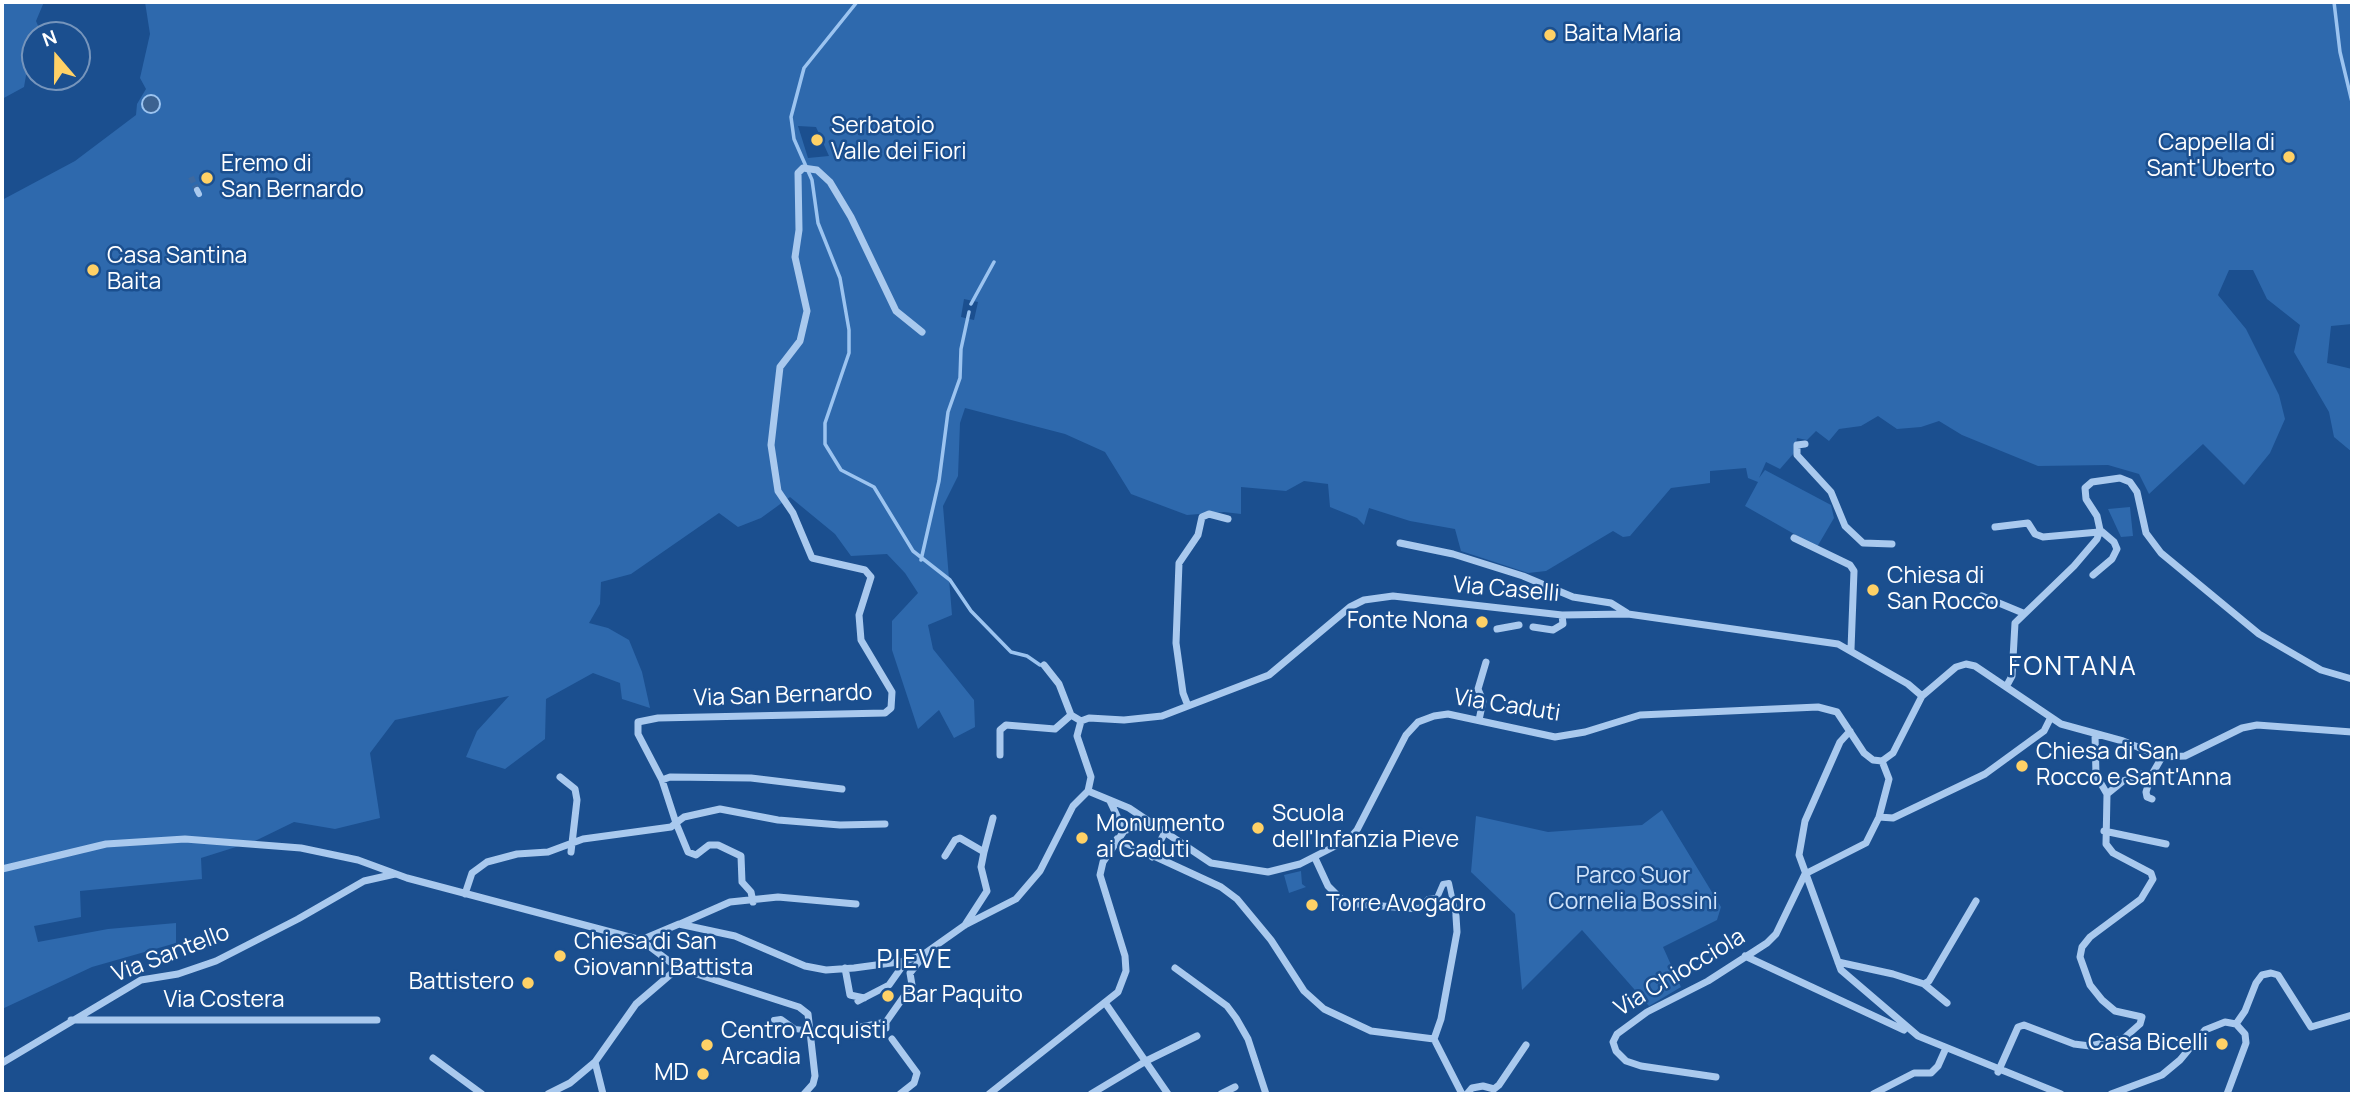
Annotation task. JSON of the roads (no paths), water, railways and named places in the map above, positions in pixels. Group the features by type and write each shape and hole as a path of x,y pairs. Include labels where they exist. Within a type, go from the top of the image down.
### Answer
{"street":[{"name":"Via San Bernardo","path":"753,902 751,892 742,882 741,856 718,845 709,845 696,855 688,852 662,780 638,734 638,722 658,718 885,713 891,708 892,692 861,640 859,615 871,577 865,570 812,558 778,491 771,445 780,367 800,341 807,311 795,257 799,230 798,173 803,168 817,170 830,182 851,217 896,311 922,332"},
{"path":"1805,444 1797,445 1797,455 1831,492 1845,526 1863,543 1892,544"},
{"path":"2006,687 2012,676 2013,631 2023,613 2074,566 2097,539 2098,516 2086,499 2085,488 2092,482 2120,478 2130,482 2137,492 2146,533 2151,543 2170,561 2259,634 2321,670 2352,679"},
{"path":"1188,706 1176,643 1179,563 1198,535 1202,517 1209,514 1228,519"},
{"path":"1995,527 2028,523 2035,534 2043,537 2099,531 2114,541 2117,549 2112,559 2093,576"},
{"path":"1794,538 1850,565 1854,571 1851,649"},
{"path":"1400,543 1511,572 1573,597 1611,603 1628,614"},
{"name":"Via Caselli","path":"1082,721 1162,716 1269,675 1350,607 1364,600 1393,596 1562,615 1628,614 1784,635 1851,649 1908,684 1922,696"},
{"path":"1982,596 2023,613"},
{"path":"1533,627 1553,630 1563,624 1562,615"},
{"path":"1497,629 1519,625"},
{"path":"1479,720 1483,701 1478,689 1486,662"},
{"path":"1805,874 1858,850 1866,843 1879,817 1889,779 1882,761 1893,753 1922,696 1956,667 1966,664 1975,666 2050,719 2095,735 2123,741 2162,757 2185,756 2242,728 2258,726 2352,732"},
{"path":"679,924 735,936 805,966 826,970 906,961 924,954 965,925 1016,899 1040,871 1073,806 1088,791 1091,777 1077,736 1082,721 1071,715 1059,684 1044,665"},
{"name":"Via Caduti","path":"1088,791 1151,822 1210,863 1268,872 1335,849 1357,830 1396,752 1418,722 1448,715 1555,737 1585,732 1640,715 1818,707 1837,712 1864,753 1873,760 1882,761"},
{"path":"1000,755 1000,730 1006,725 1055,729 1071,715"},
{"path":"1879,817 1893,818 1985,774 2045,732 2050,719"},
{"path":"1850,731 1839,742 1805,821 1799,855 1838,962 1851,979 1911,1032"},
{"path":"1998,1072 2018,1027 2024,1025 2090,1046 2123,1040 2140,1024 2142,1017 2115,1011 2102,1000 2090,985 2080,957 2082,947 2090,937 2141,899 2153,879 2151,873 2108,850 2104,831 2107,794 2096,775 2095,735"},
{"path":"2152,799 2147,797 2146,792 2151,776 2162,757"},
{"path":"2107,794 2123,781 2142,774 2151,776"},
{"path":"560,777 575,789 577,800 572,848"},
{"path":"662,780 670,777 751,778 842,789"},
{"path":"1109,800 1124,831"},
{"path":"465,894 472,873 486,862 572,848 583,839 665,830 684,817 720,809 840,825 885,824"},
{"path":"965,925 987,891 981,867 993,818"},
{"path":"989,1094 1118,992 1126,971 1125,956 1100,875 1117,839 1124,831 1151,822"},
{"path":"2104,831 2166,844"},
{"path":"1152,857 1165,832"},
{"path":"945,856 955,840 961,838 984,852"},
{"path":"2,869 106,844 185,839 302,848 358,860 465,894 641,940 678,968 799,1007 808,1014 812,1031 815,1076 813,1084 804,1094"},
{"path":"1117,839 1221,887 1237,900 1271,940 1304,991 1324,1009 1371,1031 1434,1039"},
{"path":"1315,858 1328,886 1345,903 1419,909 1428,899 1437,898 1443,884 1449,883 1457,932 1441,1019 1434,1039 1463,1092 1483,1086 1494,1088 1526,1045"},
{"name":"Via Santello","path":"2,1063 141,980 178,974 216,961 298,919 364,880 396,874"},
{"name":"Via Chiocciola","path":"1716,1077 1641,1066 1626,1060 1616,1051 1613,1042 1617,1034 1647,1012 1708,981 1776,934 1805,874"},
{"path":"641,940 730,902 753,902 778,897 856,904"},
{"path":"1924,984 1929,981 1976,901"},
{"path":"861,1027 886,1025 912,985 910,973 924,954"},
{"path":"1745,956 1888,1024 1998,1072 2061,1094"},
{"path":"858,1001 890,985 906,961"},
{"path":"1838,962 1924,984 1947,1003"},
{"path":"548,1094 570,1083 595,1062 636,1004 678,968"},
{"path":"845,968 850,995 868,998"},
{"path":"1175,968 1227,1006 1236,1018 1252,1049 1266,1094"},
{"path":"2236,1024 2245,1011 2256,983 2262,975 2272,974 2278,975 2305,1022 2311,1027 2352,1015"},
{"path":"1106,1003 1168,1094"},
{"path":"774,1020 780,1019 794,1029 812,1031"},
{"name":"Via Costera","path":"70,1020 377,1020"},
{"path":"2111,1094 2162,1074 2180,1060 2205,1030 2216,1024 2236,1024 2245,1034 2246,1043 2227,1094"},
{"path":"1091,1094 1146,1061 1197,1036"},
{"path":"892,1039 917,1073 914,1083 900,1094"},
{"path":"1878,1093 1914,1073 1931,1073 1938,1066 1945,1048"},
{"path":"433,1058 482,1094"},
{"path":"595,1062 603,1094"},
{"path":"1222,1094 1235,1087"}],"waterway":[{"path":"857,2 804,68 791,117 794,139 812,180 818,223 840,278 849,330 849,353 825,423 825,444 841,470 874,487 913,551 950,580 971,611 1011,652 1027,656 1040,665"},
{"path":"2334,2 2340,52 2352,102"},
{"path":"971,304 994,262"},
{"path":"921,560 939,481 948,412 960,378 961,349 969,312"}],"tunnel":[{"path":"191,177 197,190"}],"place":[{"name":"Baita Maria","path":"1550,35"},
{"name":"Serbatoio Valle dei Fiori","path":"817,140"},
{"name":"Cappella di Sant'Uberto","path":"2289,157"},
{"name":"Eremo di San Bernardo","path":"207,178"},
{"name":"Casa Santina Baita","path":"93,270"},
{"name":"Chiesa di San Rocco","path":"1873,590"},
{"name":"Fonte Nona","path":"1482,622"},
{"name":"Chiesa di San Rocco e Sant'Anna","path":"2022,766"},
{"name":"Scuola dell'Infanzia Pieve","path":"1258,828"},
{"name":"Monumento ai Caduti","path":"1082,838"},
{"name":"Torre Avogadro","path":"1312,905"},
{"name":"Chiesa di San Giovanni Battista","path":"560,956"},
{"name":"Battistero","path":"528,983"},
{"name":"Bar Paquito","path":"888,996"},
{"name":"Casa Bicelli","path":"2222,1044"},
{"name":"Centro Acquisti Arcadia","path":"707,1045"},
{"name":"MD","path":"703,1074"}],"district":[{"name":"FONTANA","path":"2073,668"},
{"name":"PIEVE","path":"915,961"}],"park label":[{"name":"Parco Suor Cornelia Bossini","path":"1633,890"}]}
